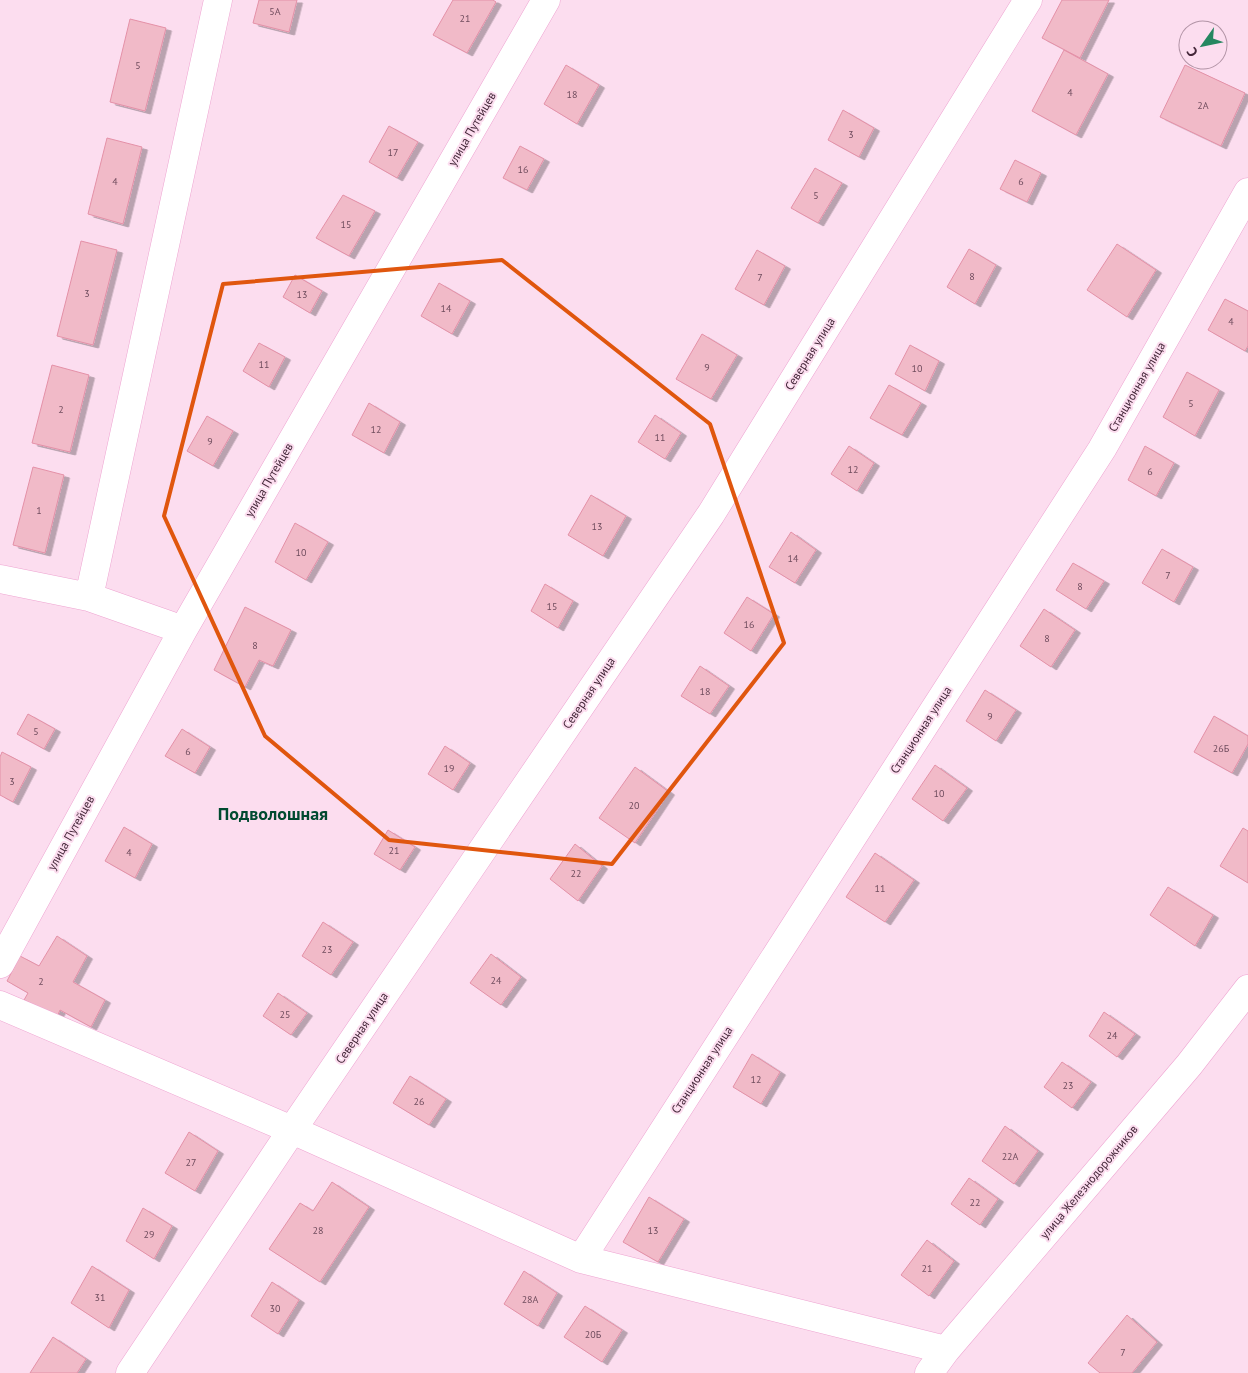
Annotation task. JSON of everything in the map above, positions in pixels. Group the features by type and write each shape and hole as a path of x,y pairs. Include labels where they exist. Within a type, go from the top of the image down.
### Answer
{"street":[{"path":"89,597 218,0"},
{"name":"улица Путейцев","path":"0,964 183,630 546,0"},
{"name":"Северная улица","path":"130,1373 292,1130 711,514 1028,0"},
{"name":"Станционная улица","path":"581,1259 1102,449 1248,192"},
{"path":"0,579 89,597 183,630"},
{"name":"улица Железнодорожников","path":"929,1373 946,1350 1189,1065 1248,989"},
{"path":"0,1005 292,1130 581,1259 946,1350"}],"highlighted area":[{"path":"502,260 710,424 784,643 612,864 389,840 265,736 164,516 223,284"}],"building":[{"path":"259,0 297,0 289,32 253,23"},
{"path":"453,0 493,0 496,2 467,53 433,35"},
{"path":"1062,0 1109,0 1080,58 1042,38"},
{"path":"130,19 166,28 145,111 110,102"},
{"path":"1064,50 1108,74 1076,135 1032,111"},
{"path":"566,65 599,85 577,124 544,104"},
{"path":"1183,70 1196,70 1245,93 1221,146 1160,117"},
{"path":"843,110 874,128 859,157 828,140"},
{"path":"389,126 418,142 397,178 369,162"},
{"path":"107,138 142,147 123,224 88,214"},
{"path":"520,146 544,159 527,190 503,178"},
{"path":"1015,160 1041,173 1027,202 1000,189"},
{"path":"815,168 842,183 818,223 791,208"},
{"path":"343,195 375,211 349,256 316,238"},
{"path":"81,241 117,250 93,345 57,336"},
{"path":"1117,244 1156,270 1127,317 1087,290"},
{"path":"969,249 996,265 975,304 947,287"},
{"path":"757,250 785,266 764,305 735,289"},
{"path":"295,275 322,291 310,313 283,297"},
{"path":"439,283 470,301 452,334 421,316"},
{"path":"1225,299 1248,311 1248,346 1245,351 1208,330"},
{"path":"702,334 737,355 711,399 676,379"},
{"path":"259,343 285,357 269,387 243,371"},
{"path":"910,345 939,361 925,391 895,374"},
{"path":"52,365 89,375 70,452 32,443"},
{"path":"1187,372 1219,390 1195,436 1163,417"},
{"path":"889,385 921,403 902,435 870,418"},
{"path":"369,403 400,422 384,453 352,435"},
{"path":"655,415 681,433 665,459 638,442"},
{"path":"207,416 233,431 213,466 187,451"},
{"path":"849,446 874,463 857,491 831,474"},
{"path":"1145,446 1174,463 1156,496 1128,480"},
{"path":"33,467 64,475 45,553 13,545"},
{"path":"591,495 626,516 603,556 568,535"},
{"path":"295,523 328,542 306,580 275,562"},
{"path":"791,532 816,550 795,583 769,567"},
{"path":"1162,549 1193,567 1174,602 1142,583"},
{"path":"1073,563 1104,581 1086,609 1056,590"},
{"path":"545,584 573,601 558,628 531,611"},
{"path":"747,597 774,614 751,651 724,633"},
{"path":"245,607 291,630 273,666 259,660 245,687 214,670"},
{"path":"1044,609 1075,630 1051,667 1020,646"},
{"path":"700,666 729,686 710,714 681,696"},
{"path":"985,690 1016,710 996,741 966,721"},
{"path":"28,714 55,729 44,749 17,734"},
{"path":"1214,716 1248,736 1248,744 1232,773 1194,752"},
{"path":"182,729 210,747 195,773 165,756"},
{"path":"445,746 470,763 453,790 428,774"},
{"path":"2,752 31,767 13,802 0,795 0,757"},
{"path":"935,765 967,788 943,821 912,799"},
{"path":"635,767 669,792 635,843 599,818"},
{"path":"124,827 152,844 135,878 105,861"},
{"path":"1243,828 1248,831 1248,883 1220,866"},
{"path":"388,830 415,847 400,870 374,854"},
{"path":"575,844 602,866 578,901 550,879"},
{"path":"875,853 914,880 885,922 846,897"},
{"path":"1168,887 1213,915 1195,946 1150,915"},
{"path":"323,922 353,942 331,975 302,956"},
{"path":"57,936 87,956 73,982 105,1000 91,1027 60,1010 57,1017 24,1000 28,993 7,981 20,956 39,966"},
{"path":"491,954 521,977 501,1005 470,983"},
{"path":"278,993 307,1013 291,1035 263,1016"},
{"path":"1104,1012 1135,1034 1117,1057 1089,1036"},
{"path":"752,1054 780,1072 761,1104 733,1087"},
{"path":"1062,1062 1091,1082 1072,1108 1044,1087"},
{"path":"410,1076 446,1099 429,1125 393,1103"},
{"path":"1005,1126 1038,1151 1014,1184 982,1161"},
{"path":"189,1132 218,1151 195,1191 165,1173"},
{"path":"969,1178 998,1199 980,1225 951,1204"},
{"path":"332,1182 369,1207 320,1282 269,1249 300,1203 313,1211"},
{"path":"649,1197 684,1219 658,1262 623,1242"},
{"path":"143,1208 172,1226 154,1259 126,1241"},
{"path":"927,1240 954,1261 929,1296 901,1275"},
{"path":"92,1266 129,1290 109,1328 71,1303"},
{"path":"524,1271 557,1293 538,1326 504,1304"},
{"path":"272,1282 299,1300 278,1334 251,1316"},
{"path":"585,1306 622,1330 602,1362 564,1337"},
{"path":"1127,1315 1157,1342 1132,1373 1100,1373 1088,1363"},
{"path":"53,1337 86,1359 77,1373 30,1373"}],"district":[{"name":"Подволошная","path":"273,814"}]}
